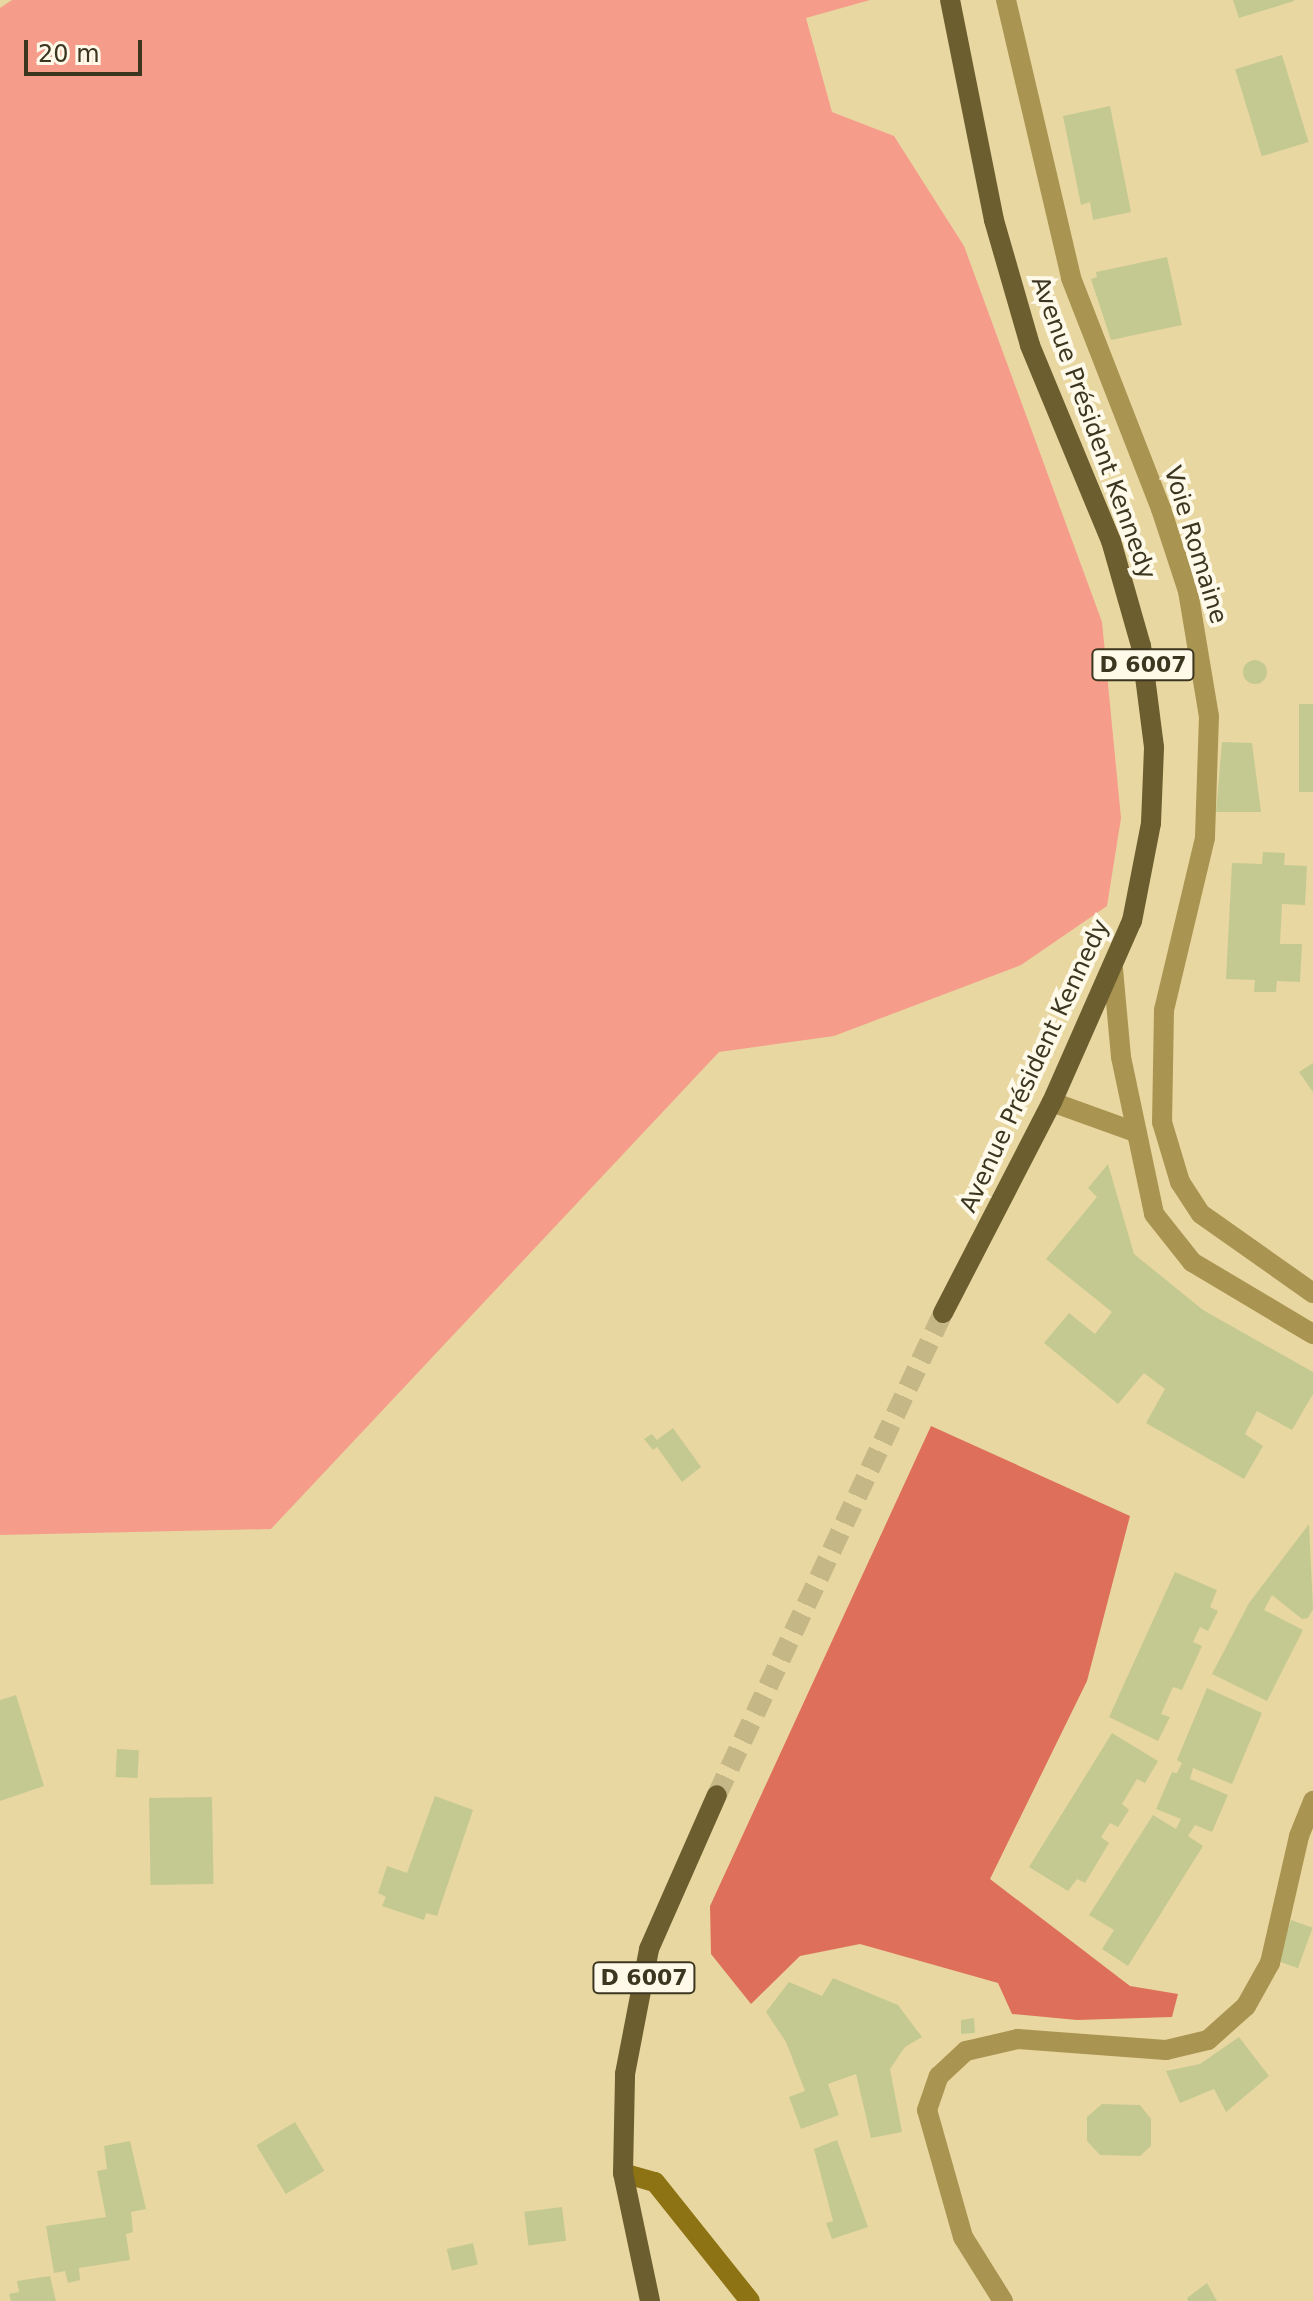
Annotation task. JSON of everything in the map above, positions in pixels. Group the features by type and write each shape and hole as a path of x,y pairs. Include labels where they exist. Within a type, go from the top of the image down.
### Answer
{"main road":[{"name":"Avenue Président Kennedy","path":"943,1313 1052,1102 1132,921 1151,823 1154,747 1141,646 1111,541 1030,345 994,220 950,0"},
{"name":"D 6007","path":"650,2301 623,2173 625,2074 649,1949 717,1795"},
{"path":"623,2173 655,2182 750,2301"}],"street":[{"name":"Voie Romaine","path":"1006,0 1071,278 1161,509 1188,591 1209,716 1205,838 1164,1010 1162,1122 1180,1182 1201,1214 1313,1293"},
{"path":"1113,969 1135,1132 1154,1214 1168,1236 1192,1262 1313,1334"},
{"path":"1052,1102 1135,1132"},
{"path":"1003,2301 963,2237 927,2110 939,2076 966,2051 1018,2039 1166,2050 1208,2040 1246,2006 1270,1963 1299,1836 1313,1801"}],"shaded area":[{"path":"12,0 870,0 806,18 832,112 894,136 964,246 1102,622 1121,818 1107,906 1021,965 834,1036 719,1052 271,1529 0,1535 0,8"},
{"path":"931,1426 1130,1516 1087,1681 990,1879 1130,1986 1178,1994 1172,2017 1077,2020 1012,2014 998,1983 860,1944 800,1956 751,2004 711,1954 710,1906"}],"building":[{"path":"1233,0 1294,0 1294,1 1239,18"},
{"path":"1282,55 1309,142 1262,156 1235,69"},
{"path":"1110,106 1131,212 1093,220 1090,202 1081,205 1063,116"},
{"path":"1167,257 1182,325 1111,340 1091,279 1097,277 1096,272"},
{"path":"1255,660 1266,667 1267,672 1260,683 1255,684 1244,677 1243,672 1250,661"},
{"path":"1299,704 1313,704 1313,792 1299,792"},
{"path":"1222,742 1252,743 1261,812 1216,812"},
{"path":"1263,852 1285,853 1284,865 1307,866 1305,905 1282,904 1280,944 1302,944 1300,982 1277,981 1276,992 1254,992 1255,980 1226,979 1232,863 1262,864"},
{"path":"1313,1063 1313,1092 1299,1072"},
{"path":"1108,1164 1134,1254 1203,1310 1313,1372 1313,1394 1292,1430 1257,1411 1245,1434 1263,1446 1244,1479 1146,1423 1165,1389 1144,1373 1118,1404 1044,1343 1069,1313 1095,1334 1112,1312 1046,1259 1097,1197 1088,1188"},
{"path":"673,1428 701,1467 682,1482 657,1447 653,1450 644,1439 652,1434 657,1440"},
{"path":"1309,1524 1313,1609 1308,1618 1302,1619 1272,1595 1264,1610 1303,1630 1267,1701 1212,1674 1249,1603"},
{"path":"1175,1572 1217,1590 1210,1607 1218,1611 1208,1631 1200,1627 1193,1642 1202,1646 1182,1690 1173,1687 1161,1714 1170,1717 1158,1741 1109,1717"},
{"path":"1207,1688 1262,1713 1232,1784 1193,1768 1190,1779 1228,1795 1212,1832 1195,1825 1188,1836 1203,1846 1128,1966 1102,1949 1114,1930 1089,1915 1153,1815 1176,1829 1181,1819 1156,1809 1172,1772 1177,1773 1182,1763 1177,1760"},
{"path":"16,1695 44,1786 0,1801 0,1700"},
{"path":"1112,1733 1158,1761 1145,1783 1137,1779 1122,1804 1129,1810 1118,1827 1110,1823 1101,1837 1109,1843 1085,1883 1077,1879 1068,1891 1029,1867"},
{"path":"117,1749 139,1750 138,1778 116,1777"},
{"path":"435,1796 473,1810 437,1916 426,1913 424,1920 382,1906 386,1897 378,1893 387,1866 407,1873"},
{"path":"212,1797 214,1884 151,1885 149,1798"},
{"path":"1291,1920 1313,1928 1298,1968 1276,1960"},
{"path":"833,1978 898,2005 922,2037 905,2047 890,2069 902,2132 871,2138 856,2074 828,2084 839,2115 801,2129 789,2097 805,2091 786,2042 766,2012 789,1982 822,1996"},
{"path":"974,2018 975,2033 961,2034 961,2020"},
{"path":"1239,2037 1269,2076 1226,2112 1214,2089 1180,2103 1166,2071 1200,2064"},
{"path":"1102,2104 1140,2105 1151,2119 1151,2146 1140,2156 1100,2155 1087,2141 1087,2117"},
{"path":"295,2122 324,2171 286,2194 256,2145"},
{"path":"837,2140 868,2227 832,2239 826,2223 833,2221 814,2149"},
{"path":"130,2141 146,2209 131,2212 133,2232 126,2234 130,2260 79,2268 80,2280 68,2283 65,2271 54,2273 46,2226 106,2217 97,2171 107,2169 104,2146"},
{"path":"562,2207 566,2241 528,2245 524,2212"},
{"path":"473,2243 478,2264 452,2271 447,2249"},
{"path":"50,2276 56,2301 11,2301 9,2294 19,2292 17,2281"},
{"path":"1207,2283 1217,2301 1188,2301 1187,2298"}],"tunnel":[{"path":"717,1795 943,1313"}]}
